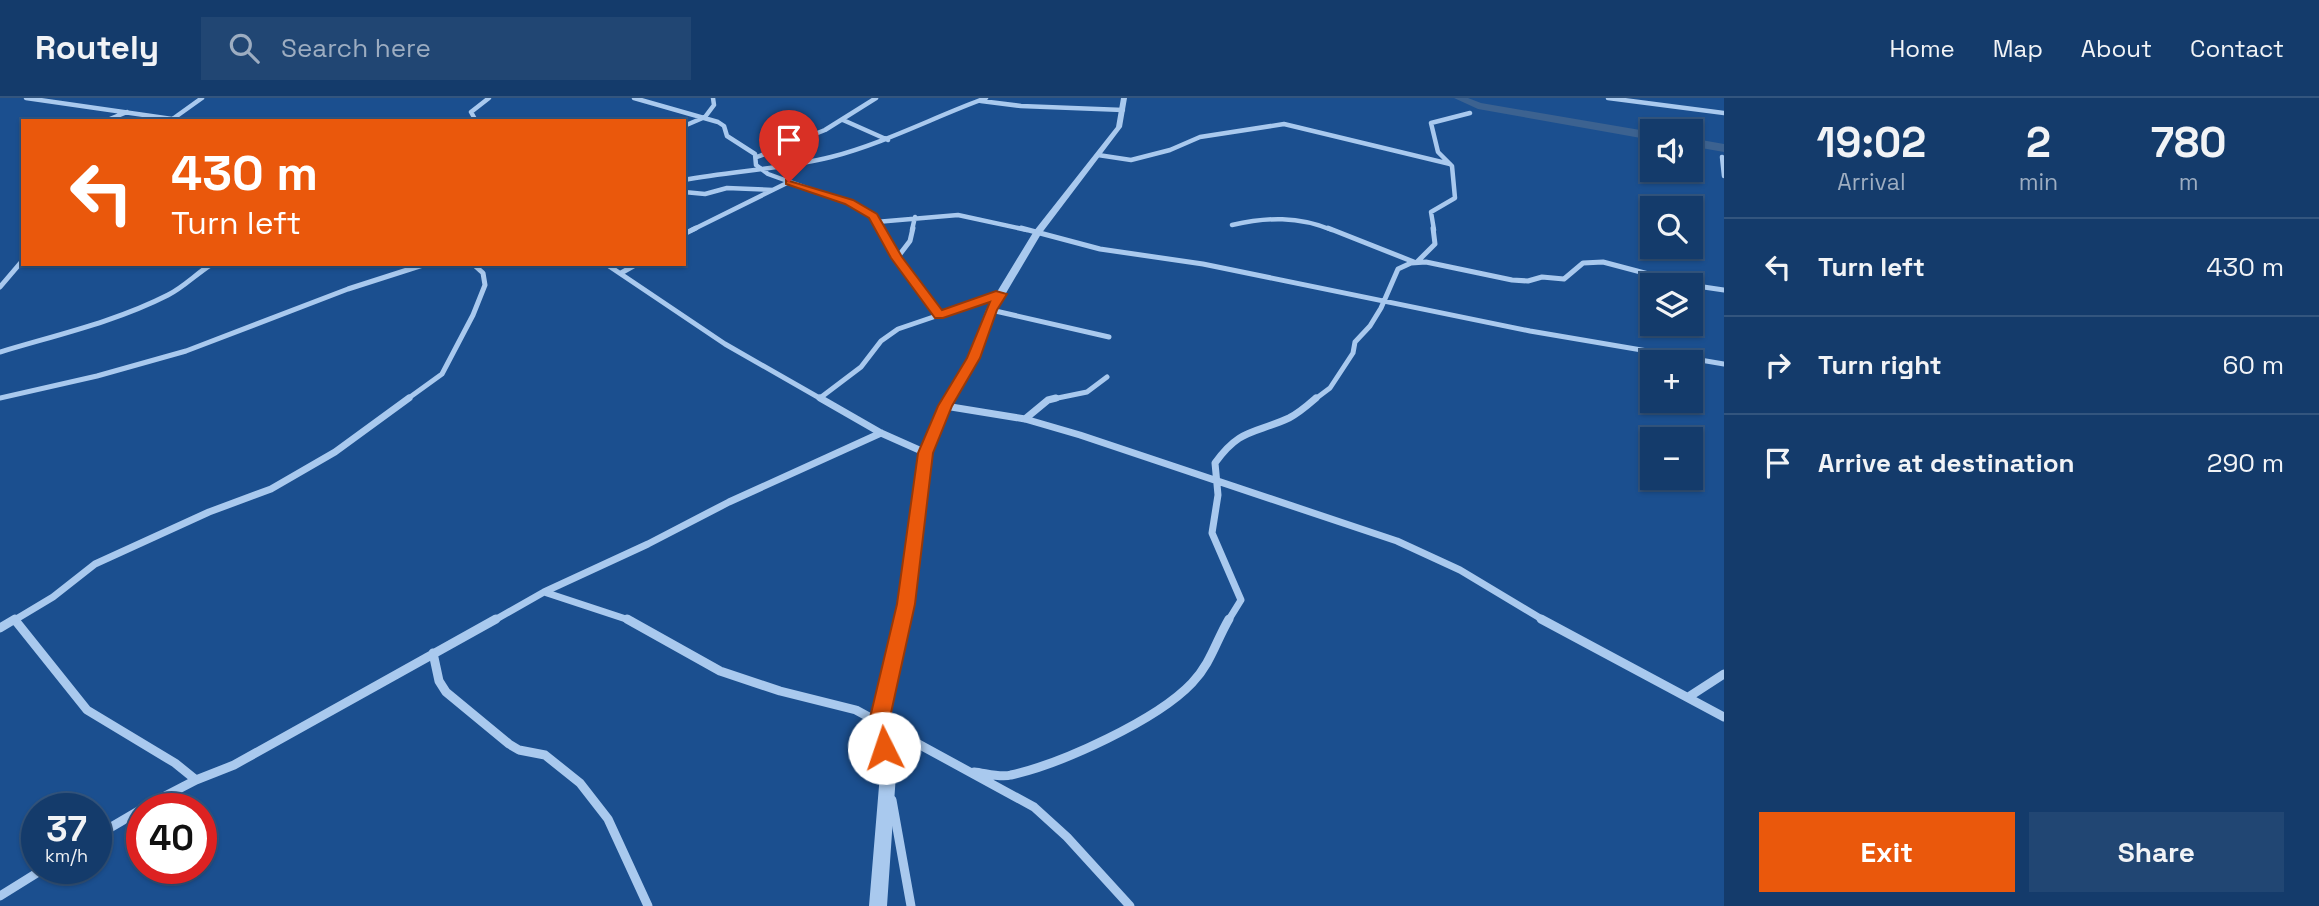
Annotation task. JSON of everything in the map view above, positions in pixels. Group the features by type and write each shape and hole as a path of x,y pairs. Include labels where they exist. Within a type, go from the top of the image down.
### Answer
{"street":[{"path":"26,98 178,119"},
{"path":"174,118 202,98"},
{"path":"475,119 471,112 489,98"},
{"path":"634,98 718,122 724,126 727,136 757,157"},
{"path":"686,125 705,117 715,105 713,98"},
{"path":"757,157 843,120 848,114 876,98"},
{"path":"686,180 742,170 762,171 831,157 888,140 932,118 986,98"},
{"path":"1608,98 1724,113"},
{"path":"911,906 879,722 906,604 926,453 945,406 973,358 991,310 1037,233 1119,127 1123,104 1021,106 980,101"},
{"path":"110,119 130,111"},
{"path":"974,772 1009,776 1088,748 1160,710 1192,683 1218,647 1227,623 1241,600 1212,530 1218,495 1215,463 1234,440 1265,424 1291,417 1330,388 1353,354 1354,344 1370,326 1398,269 1417,263 1434,244 1429,224 1431,214 1437,205 1455,198 1451,164 1438,152 1431,123 1470,113"},
{"path":"843,120 888,140"},
{"path":"1098,155 1131,160 1170,150 1200,137 1284,124 1451,164"},
{"path":"1721,156 1724,176"},
{"path":"757,157 756,165 762,171 859,206 876,222 897,258 939,316"},
{"path":"686,233 789,182"},
{"path":"686,192 709,193 727,188 777,190"},
{"path":"876,222 958,215 1092,247 1203,264 1530,331 1724,364"},
{"path":"897,258 909,242 915,217"},
{"path":"1232,225 1259,218 1307,220 1381,253 1417,263 1442,264 1528,281 1540,277 1564,279 1583,263 1603,262 1645,273"},
{"path":"0,287 21,262"},
{"path":"0,352 120,316 174,292 209,266"},
{"path":"0,398 97,376 194,349 348,289 420,266"},
{"path":"0,628 62,590 86,569 209,512 271,489 315,466 436,380 448,364 485,285 483,272 476,266"},
{"path":"609,266 725,344 881,433 926,453"},
{"path":"621,273 633,266"},
{"path":"1703,287 1724,290"},
{"path":"820,398 861,367 886,336 906,325 1001,294"},
{"path":"991,310 1109,337"},
{"path":"1025,419 1048,400 1087,392 1107,377"},
{"path":"945,406 1025,419 1367,530 1460,570 1536,616 1690,696 1724,717"},
{"path":"172,793 234,765 544,592 729,502 881,433"},
{"path":"544,592 636,622 720,671 780,691 856,710 974,772 1048,818 1130,906"},
{"path":"15,620 97,719 175,763 196,780"},
{"path":"433,653 439,681 454,699 509,744 519,750 545,755 580,783 608,819 626,852 648,906"},
{"path":"1690,696 1724,674"},
{"path":"878,906 888,774"},
{"path":"0,896 21,883"}],"waterway":[{"path":"1459,98 1478,106 1640,134"},
{"path":"1703,144 1724,148"}],"route":[{"path":"789,182 859,206 873,216 883,237 939,316 1001,294 991,310 973,358 945,406 926,453 906,604 879,722 884,748"}]}
